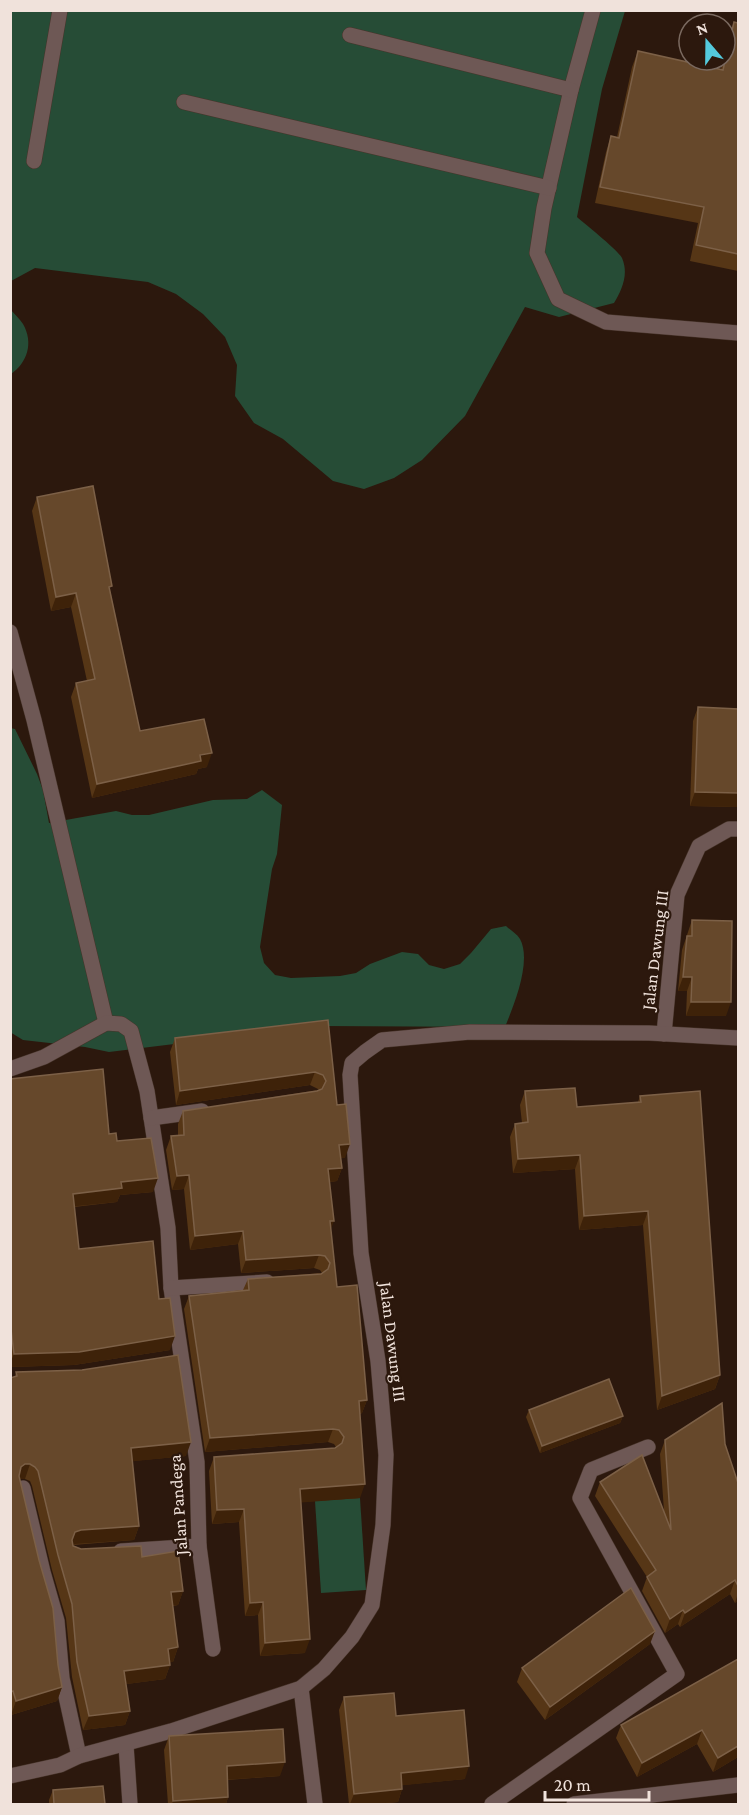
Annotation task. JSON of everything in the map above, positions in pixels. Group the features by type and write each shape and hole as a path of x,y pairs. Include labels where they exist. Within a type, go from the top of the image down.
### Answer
{"street":[{"path":"34,161 60,10"},
{"path":"593,10 571,90 537,254 558,299 606,322 738,333"},
{"path":"350,35 571,90"},
{"path":"184,102 549,188"},
{"path":"10,632 34,720 106,1023 44,1057 10,1069"},
{"name":"Jalan Dawung III","path":"664,1034 677,895 699,846 729,829 738,829"},
{"name":"Jalan Pandega","path":"106,1023 121,1024 131,1031 147,1091 168,1228 175,1359 202,1462 199,1546 213,1650"},
{"name":"Jalan Dawung III","path":"10,1776 60,1765 79,1756 126,1744 301,1688 324,1669 345,1645 372,1605 383,1525 386,1455 378,1361 361,1253 350,1076 352,1063 382,1040 470,1032 664,1034 738,1038"},
{"path":"151,1118 219,1108"},
{"path":"171,1288 282,1281"},
{"path":"492,1804 677,1674 580,1498 591,1470 648,1447"},
{"path":"23,1488 57,1621 62,1677 79,1756"},
{"path":"109,1551 199,1546"},
{"path":"301,1688 315,1804"},
{"path":"126,1744 130,1804"},
{"path":"574,1804 614,1802 738,1785"}],"green space":[{"path":"11,11 625,11 602,89 577,217 622,258 625,276 620,293 614,303 559,317 525,307 465,416 422,460 394,478 364,489 333,481 283,439 254,423 235,396 237,365 225,337 203,314 176,294 148,282 35,268 11,281"},
{"path":"11,310 23,324 28,345 25,358 11,374"},
{"path":"10,728 15,729 37,774 43,790 49,823 116,811 132,815 149,815 213,800 247,799 262,790 282,805 277,854 272,869 260,947 264,963 275,975 291,978 340,976 356,973 370,964 402,952 418,954 429,965 444,969 460,964 491,929 506,926 520,939 524,959 520,983 505,1027 321,1026 109,1052 23,1040 10,1032"},
{"path":"360,1498 366,1590 321,1593 315,1501"}],"building":[{"path":"738,23 738,254 696,245 704,207 600,187 611,136 619,138 638,51 677,60 677,72 737,72"},
{"path":"93,486 112,586 109,587 140,731 204,719 212,753 200,755 201,761 97,784 76,683 95,679 76,593 56,597 37,497"},
{"path":"698,707 738,709 738,793 695,792"},
{"path":"692,920 732,921 731,1002 691,1002 692,977 683,977 687,936 692,936"},
{"path":"328,1020 337,1105 346,1104 350,1144 339,1145 342,1168 328,1169 334,1221 330,1221 337,1287 357,1285 367,1400 359,1401 365,1484 300,1489 310,1639 265,1643 263,1602 250,1603 244,1509 217,1510 214,1457 335,1448 342,1443 344,1437 339,1430 333,1429 210,1438 189,1296 249,1290 248,1279 321,1274 328,1269 330,1263 325,1256 319,1255 246,1260 243,1231 195,1236 189,1175 177,1176 171,1136 184,1135 183,1111 317,1091 322,1089 326,1081 323,1075 315,1072 180,1091 175,1038"},
{"path":"103,1069 109,1134 116,1133 117,1141 151,1138 158,1178 121,1182 122,1188 73,1194 79,1249 153,1241 159,1299 170,1298 175,1336 79,1352 14,1354 10,1321 10,1079"},
{"path":"575,1088 577,1107 641,1102 640,1096 700,1091 720,1375 662,1396 648,1211 584,1216 580,1155 518,1159 515,1124 528,1122 525,1091"},
{"path":"178,1355 191,1442 131,1448 139,1526 81,1530 75,1532 72,1540 73,1546 81,1549 141,1546 142,1557 178,1551 183,1591 171,1592 178,1647 168,1649 170,1665 124,1671 130,1711 89,1716 77,1662 72,1604 38,1471 30,1464 25,1464 21,1467 19,1476 53,1608 62,1687 16,1701 13,1691 10,1692 10,1378 17,1376 16,1372 82,1370"},
{"path":"609,1379 623,1416 542,1446 529,1410"},
{"path":"722,1403 725,1444 738,1483 738,1586 735,1580 685,1613 683,1610 670,1619 647,1577 656,1570 600,1482 642,1455 671,1530 665,1440"},
{"path":"631,1588 655,1631 550,1707 522,1668"},
{"path":"738,1659 738,1746 718,1758 702,1730 642,1763 621,1725"},
{"path":"394,1693 396,1716 464,1710 469,1766 401,1773 402,1789 354,1794 344,1697"},
{"path":"283,1729 285,1762 227,1766 228,1797 173,1801 169,1736"},
{"path":"103,1786 105,1804 54,1804 53,1790"}]}
